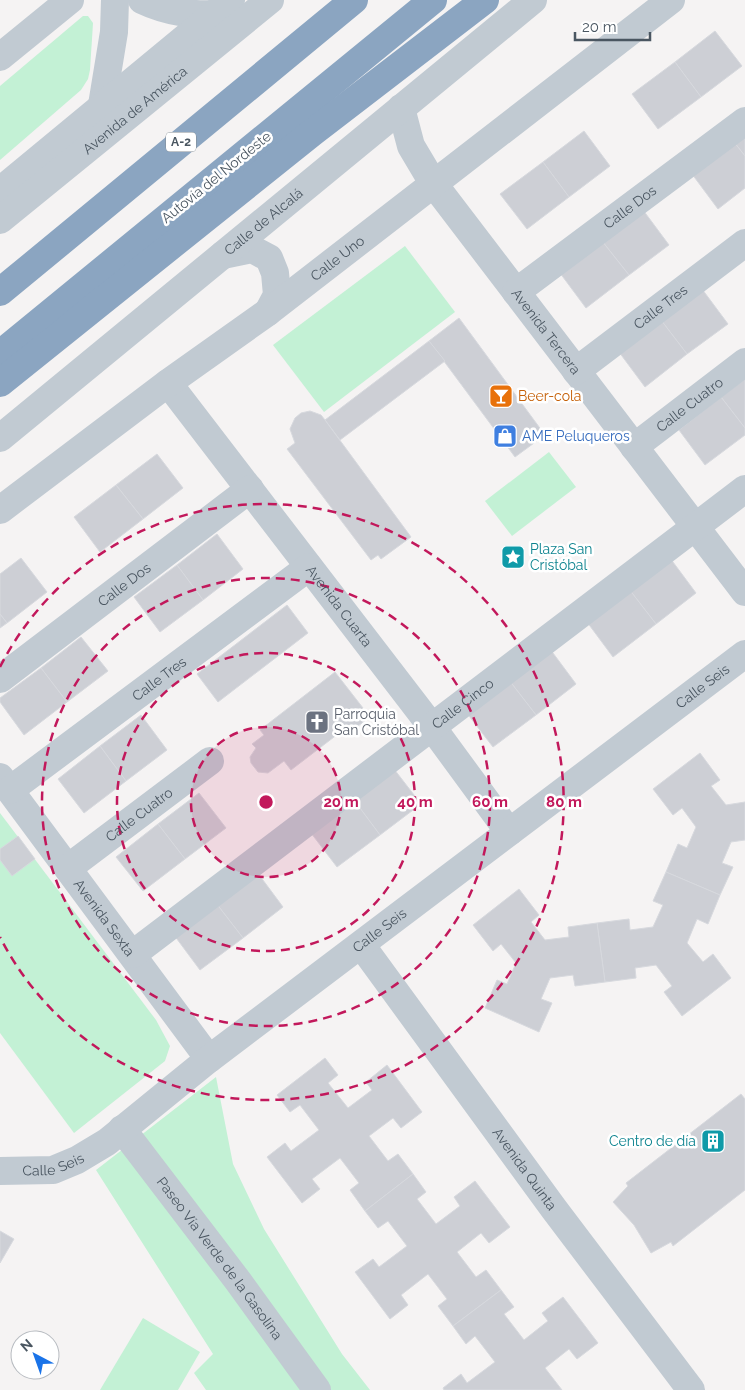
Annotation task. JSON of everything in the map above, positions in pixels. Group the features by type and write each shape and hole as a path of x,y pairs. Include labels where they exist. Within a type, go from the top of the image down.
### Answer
{"highway":[{"name":"A-2","path":"0,292 354,0"},
{"name":"Autovía del Nordeste","path":"0,354 433,0"},
{"path":"0,383 313,132 485,0"}],"street":[{"path":"0,58 70,0"},
{"path":"102,105 114,32 115,0"},
{"path":"142,0 173,10 219,5 232,10 257,0"},
{"name":"Avenida de América","path":"0,220 270,0"},
{"name":"Calle Uno","path":"0,510 168,383 268,312 671,0"},
{"name":"Calle de Alcalá","path":"0,438 531,1"},
{"path":"188,66 219,5"},
{"name":"Avenida de América","path":"0,191 219,5"},
{"name":"Avenida Tercera","path":"401,108 411,146 433,183 745,592"},
{"name":"Calle Dos","path":"516,292 745,121"},
{"name":"Calle Tres","path":"576,371 745,243"},
{"path":"223,255 252,249 269,258 275,273 277,295 268,312"},
{"name":"Calle Cuatro","path":"634,447 745,362"},
{"name":"Avenida Cuarta","path":"168,383 432,726 509,832"},
{"name":"Calle Dos","path":"0,679 250,489"},
{"name":"Calle Cinco","path":"133,954 745,489"},
{"name":"Calle Tres","path":"5,783 309,567"},
{"name":"Calle Seis","path":"0,1171 53,1170 77,1160 98,1148 209,1059 362,946 509,832 745,654"},
{"name":"Calle Cuatro","path":"68,868 210,761"},
{"name":"Avenida Sexta","path":"5,783 209,1059"},
{"name":"Avenida Quinta","path":"362,946 554,1209 691,1390"},
{"name":"Paseo Vía Verde de la Gasolina","path":"122,1129 238,1281 316,1390"}],"green space":[{"path":"83,16 88,16 93,23 88,79 81,90 0,160 0,86"},
{"path":"405,246 455,312 324,412 273,345"},
{"path":"549,452 576,487 512,536 485,501"},
{"path":"0,813 156,1020 170,1046 165,1061 74,1133 0,1033"},
{"path":"216,1077 233,1164 264,1229 342,1354 370,1390 206,1390 194,1373 213,1354 96,1170"},
{"path":"143,1318 200,1352 178,1390 100,1390"}],"building":[{"path":"715,31 742,66 701,97 675,62"},
{"path":"675,62 701,97 658,129 632,94"},
{"path":"584,131 610,166 569,197 543,162"},
{"path":"745,133 745,156 734,142"},
{"path":"734,142 745,156 745,188 718,209 692,174"},
{"path":"543,162 569,197 527,229 500,194"},
{"path":"643,210 669,245 629,275 602,241"},
{"path":"602,241 629,275 586,308 560,273"},
{"path":"702,289 728,324 687,354 661,320"},
{"path":"459,318 545,435 515,457 429,341"},
{"path":"661,320 687,354 645,387 619,352"},
{"path":"429,341 445,361 340,440 325,420"},
{"path":"745,379 745,428 721,397"},
{"path":"721,397 745,428 745,435 705,465 679,430"},
{"path":"310,411 321,415 411,537 381,559 378,555 371,560 287,449 295,443 290,429 295,418 301,413"},
{"path":"157,454 183,488 143,519 116,485"},
{"path":"116,485 143,519 100,552 74,517"},
{"path":"217,534 243,569 203,600 177,565"},
{"path":"21,558 47,592 7,623 0,614 0,574"},
{"path":"670,558 696,593 656,624 629,589"},
{"path":"177,565 203,600 160,632 134,597"},
{"path":"629,589 656,624 613,657 587,622"},
{"path":"287,605 308,633 218,702 197,674"},
{"path":"0,614 7,623 0,628"},
{"path":"81,637 108,671 67,702 41,668"},
{"path":"550,649 576,684 536,715 509,680"},
{"path":"41,668 67,702 24,735 0,702 0,698"},
{"name":"Parroquia San Cristóbal","path":"335,672 363,708 360,711 366,720 354,729 351,724 291,770 284,761 268,773 258,772 251,763 250,757 256,748 252,744 264,735 260,730"},
{"path":"509,680 536,715 493,747 466,712"},
{"path":"141,715 167,750 126,781 100,746"},
{"path":"100,746 126,781 84,813 58,779"},
{"path":"700,753 720,780 711,786 726,805 745,802 745,840 731,842 722,863 733,867 720,895 666,872 678,844 687,848 696,827 682,808 673,815 653,789"},
{"path":"394,769 421,804 380,835 354,800"},
{"path":"199,793 226,828 185,859 158,824"},
{"path":"354,800 380,835 337,867 311,833"},
{"path":"158,824 185,859 143,891 116,857"},
{"path":"18,836 35,859 12,876 0,860 0,849"},
{"path":"257,872 283,907 243,938 216,903"},
{"path":"666,872 720,895 708,924 697,919 687,943 703,962 713,954 731,978 682,1016 664,992 672,986 656,965 635,968 636,978 605,982 597,923 629,919 630,930 653,927 663,905 653,901"},
{"path":"519,889 539,915 531,922 545,940 569,937 568,927 597,923 605,982 575,986 573,975 550,978 541,999 552,1003 539,1032 485,1008 497,980 507,984 516,963 501,944 493,951 473,925"},
{"path":"216,903 243,938 200,970 174,935"},
{"path":"325,1058 338,1075 328,1083 348,1108 372,1090 366,1082 387,1065 422,1112 401,1128 393,1118 369,1136 388,1161 398,1154 413,1174 365,1211 350,1190 359,1183 340,1158 312,1179 320,1189 302,1203 267,1157 285,1143 291,1151 319,1130 300,1105 290,1112 277,1095"},
{"name":"Centro de día","path":"741,1094 745,1099 745,1190 673,1246 671,1242 651,1253 634,1225 613,1202 628,1186 626,1183"},
{"path":"413,1174 426,1192 417,1199 436,1224 460,1206 454,1197 475,1181 510,1227 489,1243 481,1233 457,1252 476,1277 486,1270 501,1290 453,1326 438,1306 447,1299 428,1274 401,1295 408,1305 390,1319 355,1272 373,1259 379,1267 407,1246 388,1221 378,1228 365,1211"},
{"path":"0,1231 14,1239 0,1263"},
{"path":"501,1290 514,1307 504,1314 524,1340 548,1321 542,1313 563,1297 598,1343 577,1359 569,1349 545,1368 562,1390 444,1390 443,1388 461,1374 467,1383 495,1362 475,1336 466,1344 453,1326"}],"place":[{"name":"Beer-cola","path":"501,396"},
{"name":"AME Peluqueros","path":"505,436"},
{"name":"Plaza San Cristóbal","path":"513,557"},
{"name":"Parroquia San Cristóbal","path":"317,722"},
{"name":"Centro de día","path":"713,1141"}]}
